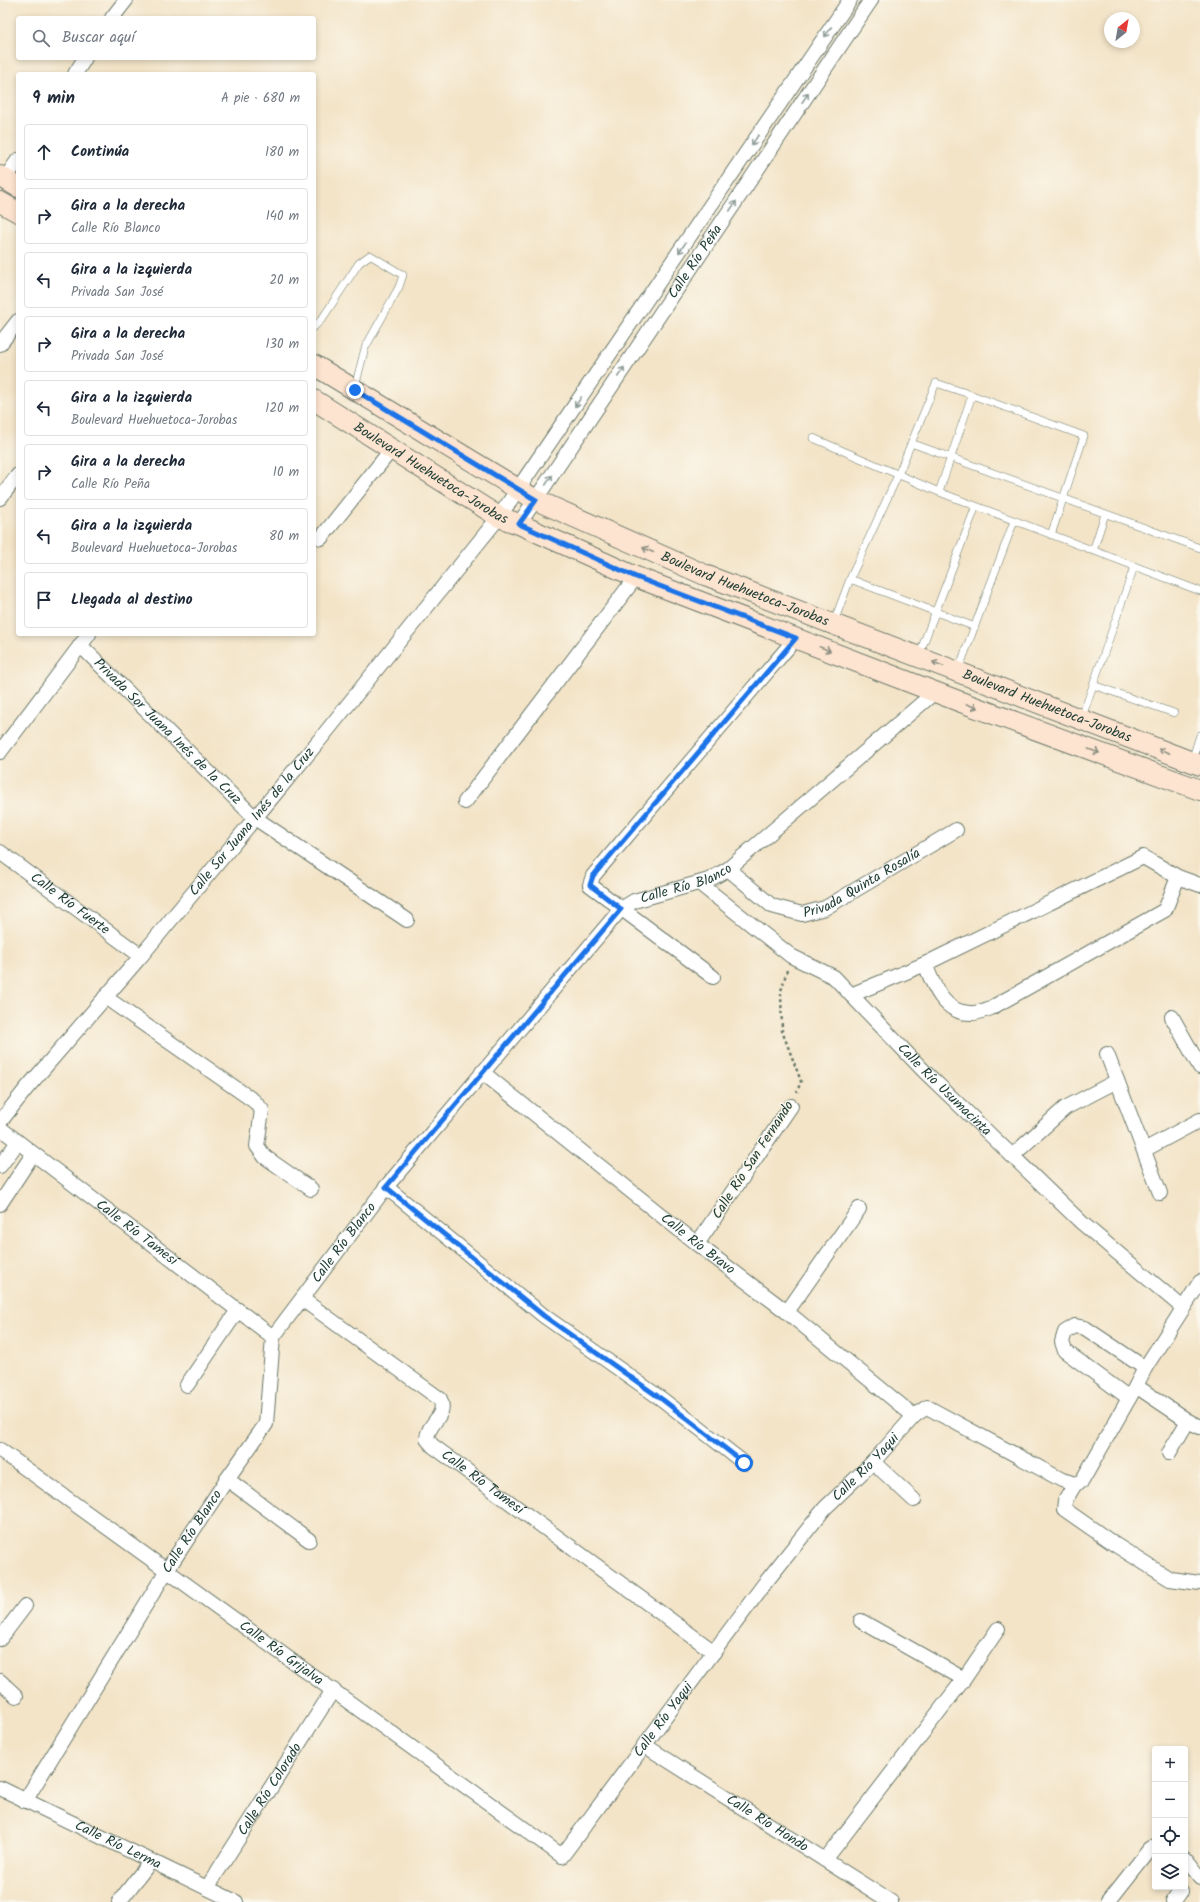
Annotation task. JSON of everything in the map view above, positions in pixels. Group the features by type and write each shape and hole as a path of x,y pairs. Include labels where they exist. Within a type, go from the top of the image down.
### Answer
{"main road":[{"path":"0,202 16,211"},
{"name":"Boulevard Huehuetoca-Jorobas","path":"316,366 536,500 705,575 1196,764"},
{"name":"Boulevard Huehuetoca-Jorobas","path":"316,401 499,517 519,524 636,577 935,692 1200,790"}],"street":[{"path":"114,16 126,0"},
{"name":"Calle Río Peña","path":"499,517 850,0"},
{"name":"Calle Río Peña","path":"519,524 871,0"},
{"path":"76,72 84,60"},
{"path":"8,181 16,164"},
{"path":"0,344 16,324"},
{"path":"321,538 391,450"},
{"path":"0,498 16,478"},
{"name":"Calle Sor Juana Inés de la Cruz","path":"0,1122 26,1089 141,956 322,737 499,517"},
{"path":"465,802 636,577"},
{"path":"712,976 590,885 593,876 796,638"},
{"path":"0,752 84,639"},
{"name":"Privada Sor Juana Inés de la Cruz","path":"84,639 255,818 407,920"},
{"name":"Calle Río Blanco","path":"25,1801 167,1570 227,1478 266,1424 273,1336 386,1187 621,909 634,901 709,880 728,869 935,692"},
{"name":"Privada Quinta Rosalía","path":"728,869 772,906 802,914 825,908 956,830"},
{"name":"Calle Río Fuerte","path":"0,852 141,956"},
{"path":"851,995 925,964 1143,857 1178,877 1200,885"},
{"path":"925,964 940,997 958,1011 970,1014 991,1008 1165,910 1178,877"},
{"name":"Calle Río Usumacinta","path":"699,883 791,956 834,977 924,1071 1082,1223 1183,1308"},
{"path":"105,997 254,1101 262,1110 257,1146 266,1157 311,1188"},
{"path":"1172,1017 1200,1067"},
{"path":"1107,1054 1160,1193"},
{"name":"Calle Río Bravo","path":"482,1072 697,1244 787,1312 914,1416"},
{"path":"1012,1156 1065,1108 1117,1081"},
{"name":"Calle Río San Fernando","path":"697,1244 791,1106"},
{"path":"1144,1150 1200,1120"},
{"name":"Calle Río Tamesí","path":"0,1128 273,1336"},
{"path":"0,1166 18,1142"},
{"path":"0,1204 33,1154"},
{"path":"386,1187 544,1316 663,1400 744,1463"},
{"path":"787,1312 858,1209"},
{"path":"1200,1282 1144,1368 1133,1392 1082,1481 1074,1484 1065,1501 1064,1509 1114,1544 1170,1579 1200,1583"},
{"name":"Calle Río Tamesí","path":"302,1299 440,1399 443,1406 441,1413 427,1432 427,1439 433,1446 714,1652"},
{"path":"187,1384 238,1310"},
{"path":"1144,1368 1085,1328 1075,1326 1065,1332 1062,1342 1065,1351 1133,1392 1194,1424 1169,1453"},
{"name":"Calle Río Yaqui","path":"562,1856 765,1583 825,1508 873,1462 914,1416 927,1407 1062,1480 1074,1484"},
{"name":"Calle Río Grijalva","path":"0,1450 562,1856"},
{"path":"873,1462 914,1500"},
{"path":"227,1478 308,1540"},
{"path":"0,1639 26,1606"},
{"path":"861,1621 964,1679"},
{"path":"825,1860 964,1679 998,1629"},
{"path":"0,1681 16,1696"},
{"name":"Calle Río Colorado","path":"207,1888 333,1690"},
{"name":"Calle Río Hondo","path":"644,1746 891,1902"},
{"name":"Calle Río Lerma","path":"0,1788 150,1862 236,1902"},
{"path":"1108,1902 1152,1848"},
{"path":"119,1902 150,1862"},
{"path":"1188,1862 1200,1877"}],"lane":[{"path":"316,325 322,320 359,263 370,255 403,275 399,287 364,348 355,390"},
{"path":"833,624 850,579 898,475 936,383 1084,436 1051,535"},
{"path":"939,492 972,395"},
{"path":"813,438 939,492 1200,591"},
{"path":"911,443 1200,548"},
{"path":"918,657 976,506"},
{"path":"1093,551 1106,514"},
{"path":"958,672 1014,521"},
{"path":"1081,720 1134,566"},
{"path":"850,579 974,627"},
{"path":"1093,685 1174,713"},
{"path":"1196,764 1200,734"}],"path":[{"name":"Calle Río San Fernando","path":"791,956 781,991 782,1030 801,1081 791,1106"}],"route":[{"path":"355,390 536,500 519,524 636,577 796,638 593,876 590,885 621,909 386,1187 544,1316 663,1400 744,1463"}]}
